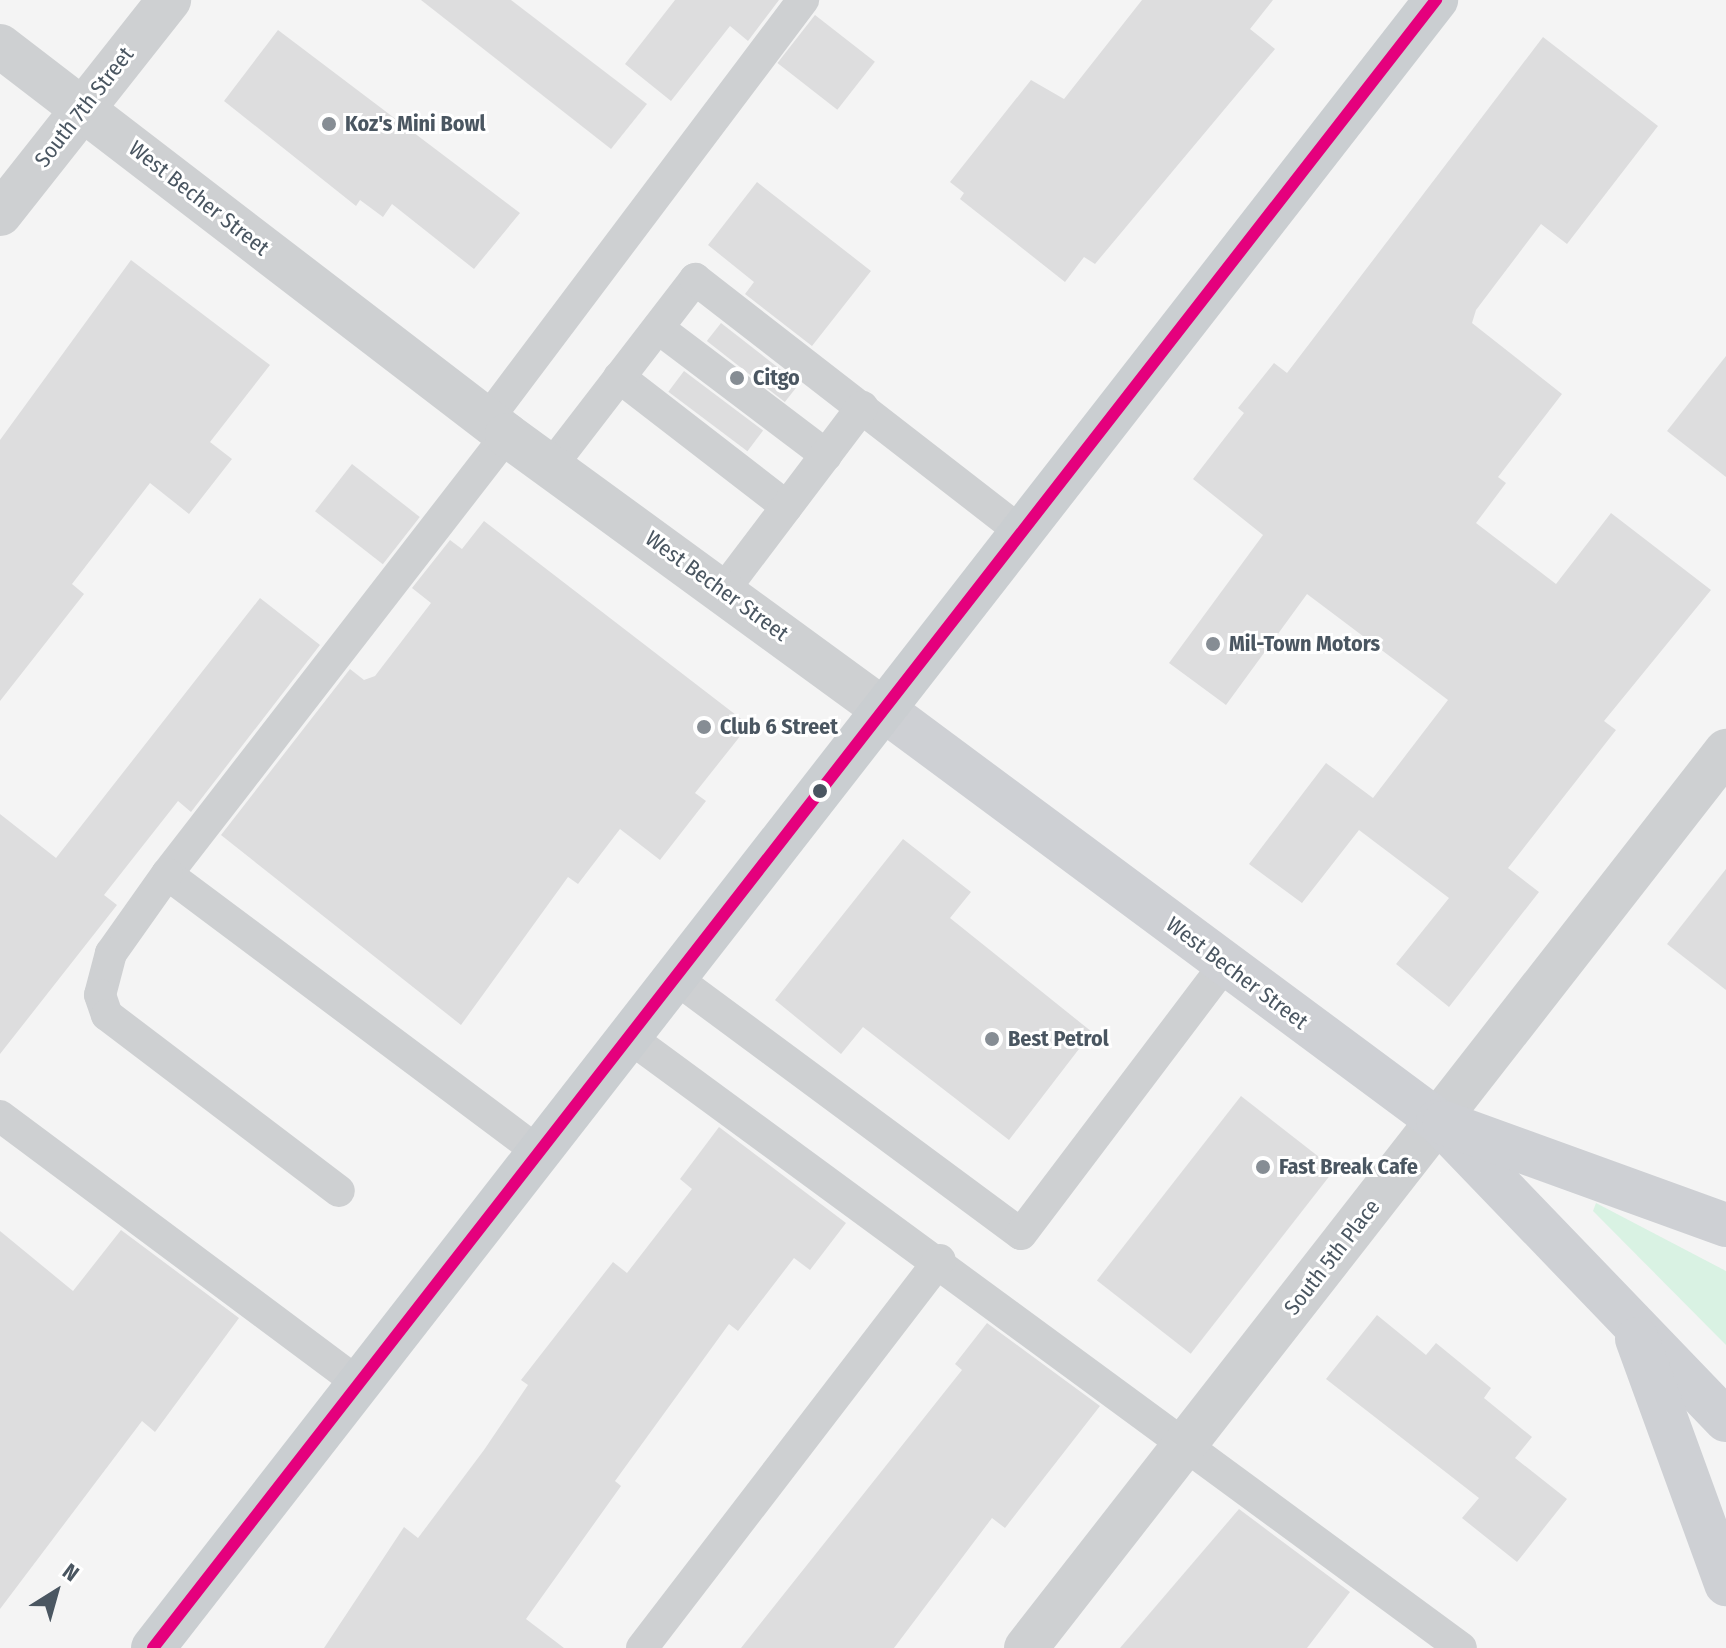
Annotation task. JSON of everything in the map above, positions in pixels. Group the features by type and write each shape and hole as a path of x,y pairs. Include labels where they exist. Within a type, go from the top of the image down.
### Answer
{"main road":[{"path":"153,1648 1436,0"},
{"name":"West Becher Street","path":"884,710 1438,1121 1633,1329 1726,1420"},
{"name":"West Becher Street","path":"1438,1121 1726,1225"},
{"path":"1633,1329 1726,1584"}],"street":[{"name":"South 7th Street","path":"0,214 169,0"},
{"name":"West Becher Street","path":"0,46 497,428 552,465 884,710"},
{"name":"South 5th Place","path":"1026,1648 1726,751"}],"lane":[{"path":"339,1191 107,1015 100,995 111,953 497,428 803,0"},
{"path":"552,465 695,279 1022,533"},
{"path":"658,328 826,455"},
{"path":"619,377 787,507"},
{"path":"723,591 862,407"},
{"path":"167,874 539,1152"},
{"path":"675,978 1021,1234 1225,964"},
{"path":"629,1037 940,1260 1461,1648"},
{"path":"0,1116 359,1384"},
{"path":"642,1648 940,1260"}],"green space":[{"path":"1596,1203 1726,1271 1726,1345 1593,1211"}],"building":[{"path":"421,0 511,0 647,104 611,149"},
{"path":"675,0 779,0 748,41 730,26 671,101 625,64"},
{"path":"1142,0 1273,0 1250,29 1275,49 1095,264 1084,257 1065,282 960,199 964,193 950,182 1031,80 1064,99"},
{"path":"815,15 875,62 837,110 777,63"},
{"name":"Koz's Mini Bowl","path":"278,30 520,213 474,269 392,204 383,217 360,200 356,206 224,101"},
{"path":"1543,37 1658,126 1567,244 1541,224 1476,310 1472,323 1562,394 1498,477 1506,483 1476,523 1556,584 1611,513 1711,590 1604,721 1616,730 1508,868 1539,892 1449,1007 1396,964 1449,898 1359,830 1302,903 1249,864 1326,763 1373,798 1448,700 1307,594 1226,705 1169,663 1263,535 1193,479 1244,413 1238,408 1274,363 1287,373"},
{"path":"757,182 871,271 812,346 745,294 754,282 708,245"},
{"path":"131,260 270,365 210,442 232,459 189,514 150,483 72,584 84,594 0,701 0,440"},
{"path":"721,323 799,384 785,402 707,341"},
{"path":"1726,356 1726,477 1667,431"},
{"path":"684,371 763,431 747,451 668,392"},
{"path":"352,464 420,517 383,564 315,511"},
{"path":"484,521 749,725 695,793 706,801 660,860 620,829 578,884 568,877 461,1025 221,835 350,669 364,680 375,676 431,603 412,588 450,540 462,549"},
{"path":"260,598 320,645 191,812 178,801 104,895 117,905 0,1054 0,814 56,858"},
{"path":"903,839 971,892 950,918 1092,1032 1009,1140 863,1027 841,1054 775,1000"},
{"path":"1726,869 1726,990 1667,944"},
{"path":"1241,1096 1335,1169 1191,1354 1097,1280"},
{"path":"719,1127 846,1223 810,1270 794,1258 738,1331 729,1324 615,1481 621,1486 526,1619 564,1648 324,1648 404,1527 418,1538 484,1450 528,1385 521,1380 613,1262 627,1273 692,1189 680,1179"},
{"path":"121,1230 239,1318 155,1432 142,1421 0,1609 0,1231 73,1291"},
{"path":"1377,1315 1426,1355 1436,1343 1491,1388 1484,1398 1532,1437 1515,1458 1567,1499 1517,1562 1462,1518 1479,1498 1326,1379"},
{"path":"987,1323 1100,1406 1005,1528 992,1518 894,1648 741,1648 962,1370 955,1364"},
{"path":"1239,1509 1350,1592 1307,1648 1120,1648"}],"transit line":[{"path":"153,1648 1436,0"}],"place":[{"name":"Koz's Mini Bowl","path":"329,124"},
{"name":"Citgo","path":"737,378"},
{"name":"Mil-Town Motors","path":"1213,644"},
{"name":"Club 6 Street","path":"704,727"},
{"name":"Best Petrol","path":"992,1039"},
{"name":"Fast Break Cafe","path":"1263,1167"}]}
